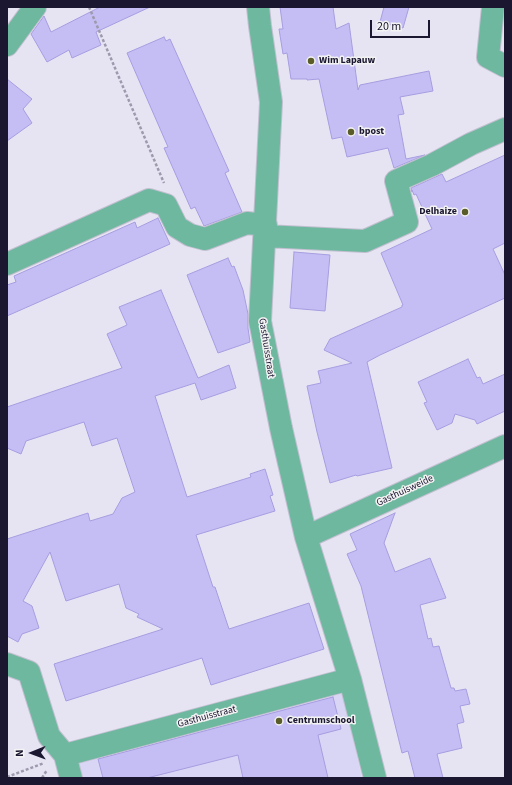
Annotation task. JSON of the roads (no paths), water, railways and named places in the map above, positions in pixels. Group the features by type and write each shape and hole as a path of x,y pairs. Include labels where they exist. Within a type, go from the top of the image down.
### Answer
{"street":[{"path":"7,45 35,7"},
{"name":"Gasthuisstraat","path":"258,7 271,102 266,230 260,321 281,428 306,537 350,679 375,778"},
{"path":"493,7 488,57 505,66"},
{"path":"7,264 149,200 166,204 177,227 190,235 205,239 247,223 266,230 365,242 407,222 396,181 505,129"},
{"name":"Gasthuisweide","path":"306,537 505,446"},
{"path":"7,664 29,672 56,759 71,778"},
{"name":"Gasthuisstraat","path":"56,759 350,679"}],"place":[{"name":"Wim Lapauw","path":"311,61"},
{"name":"bpost","path":"351,132"},
{"name":"Delhaize","path":"465,212"},
{"name":"Centrumschool","path":"279,721"}]}
